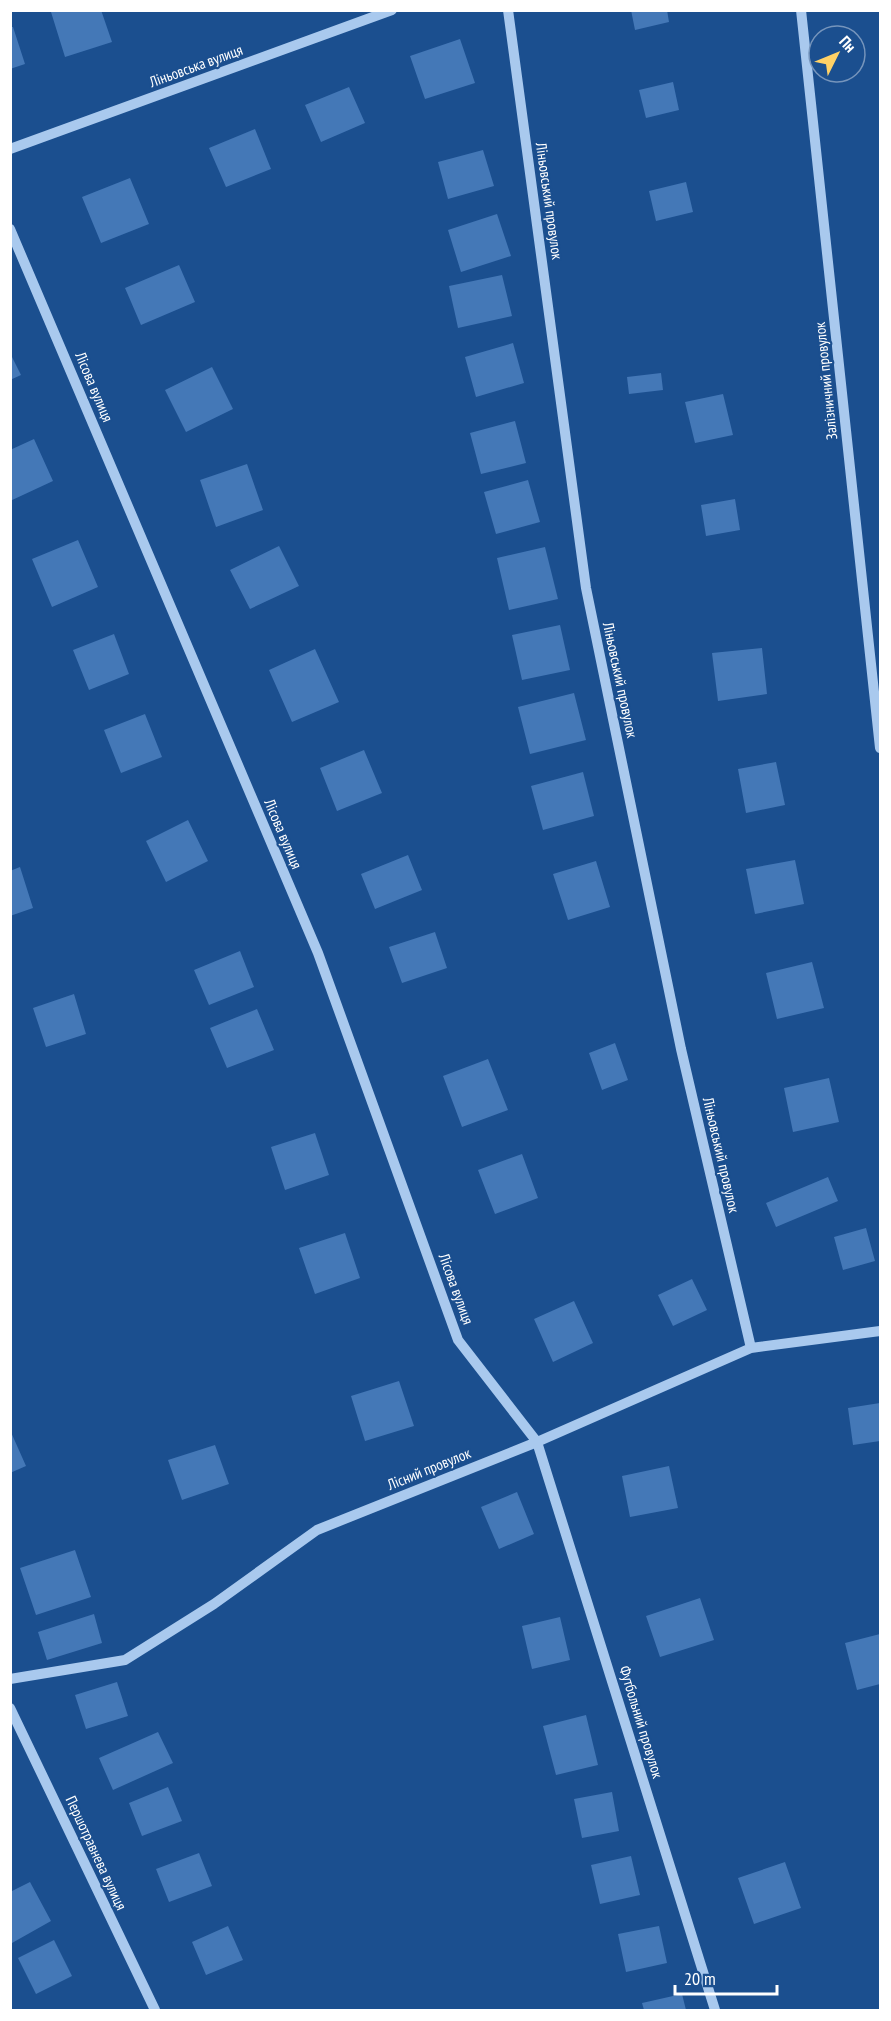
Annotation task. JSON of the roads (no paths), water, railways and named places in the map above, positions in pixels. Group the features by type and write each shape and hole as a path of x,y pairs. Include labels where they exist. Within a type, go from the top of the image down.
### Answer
{"street":[{"name":"Ліньовська вулиця","path":"10,149 392,10"},
{"name":"Ліньовський провулок","path":"508,10 586,588 681,1049 751,1348"},
{"name":"Залізничний провулок","path":"801,10 880,748"},
{"name":"Лісова вулиця","path":"10,230 318,953 459,1340 537,1442"},
{"name":"Лісний провулок","path":"10,1679 125,1660 213,1604 317,1530 537,1442 751,1348 880,1331"},
{"name":"Футбольний провулок","path":"537,1442 715,2010"},
{"name":"Першотравнева вулиця","path":"10,1708 155,2010"}]}
